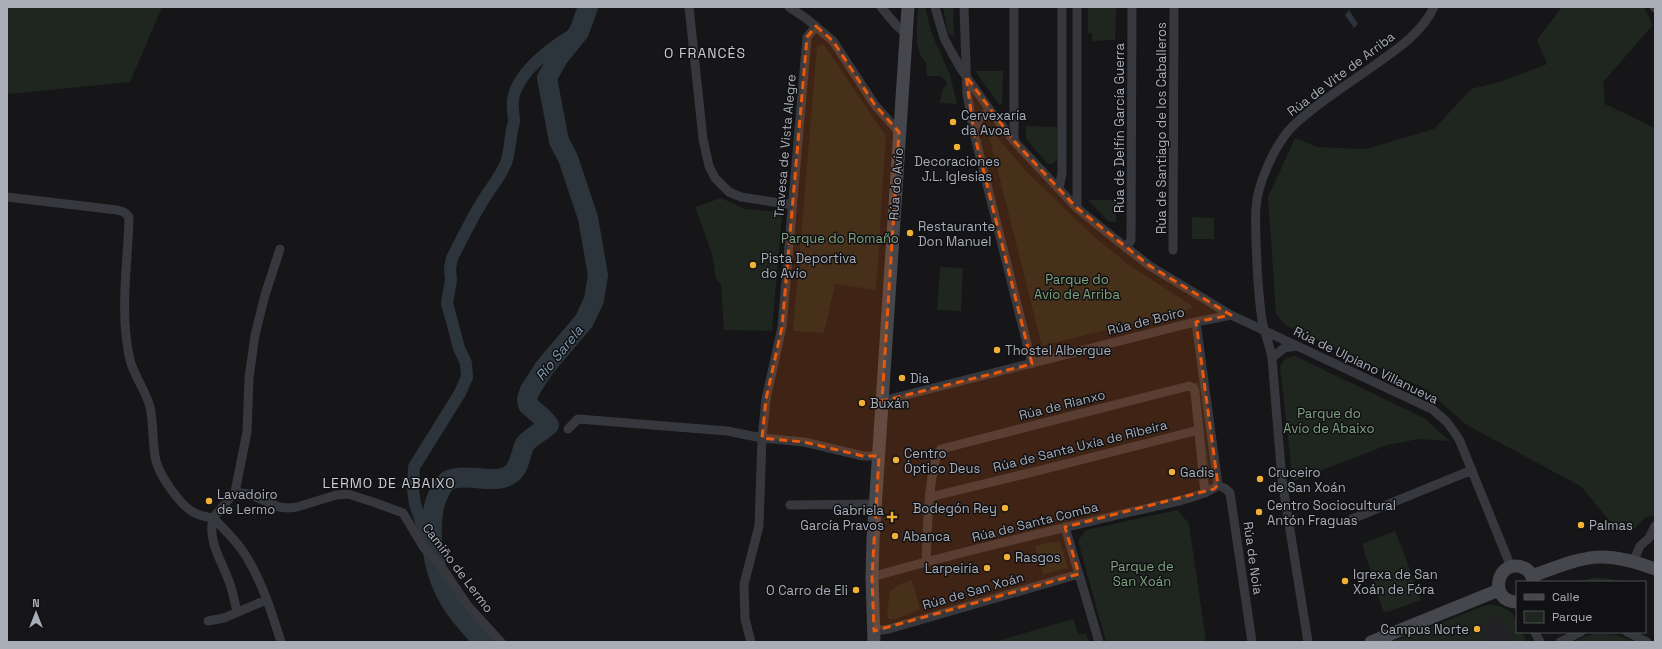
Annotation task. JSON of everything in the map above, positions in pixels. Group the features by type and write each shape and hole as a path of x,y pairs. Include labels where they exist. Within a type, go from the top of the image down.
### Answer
{"main road":[{"name":"Rúa do Avío","path":"874,636 872,577 875,504 908,7"},
{"path":"1516,602 1507,600 1499,590 1499,578 1501,573 1511,567 1516,566 1526,568 1533,579 1572,561 1590,557 1610,557 1655,569"},
{"path":"1371,642 1499,590"}],"street":[{"path":"689,7 703,139 709,166 715,178 729,192 741,197 793,205"},
{"path":"789,7 816,26 833,41 875,105 900,132"},
{"path":"881,7 896,26 906,34"},
{"path":"964,7 967,94 974,129 1032,364"},
{"path":"1014,7 1014,141"},
{"path":"1059,189 1062,173 1062,7"},
{"path":"1077,7 1077,208"},
{"name":"Rúa de Delfín García Guerra","path":"1126,248 1131,240 1132,7"},
{"name":"Rúa de Santiago de los Caballeros","path":"1173,250 1174,7"},
{"name":"Rúa de Vite de Arriba","path":"1308,642 1282,480 1272,358 1262,321 1257,275 1256,209 1258,194 1263,179 1282,139 1298,122 1407,40 1424,23 1434,7"},
{"name":"Rúa de Ulpiano Villanueva","path":"936,8 944,38 966,76 1014,141 1077,208 1126,248 1173,281 1231,315 1432,410 1447,422 1464,448 1511,567"},
{"name":"Travesa de Vista Alegre","path":"750,642 745,619 744,584 759,526 762,438 766,399 782,327 807,37 816,26"},
{"path":"974,129 980,119 990,110"},
{"path":"7,197 117,210 124,212 129,217 124,294 125,326 133,371 150,406 156,462 170,488 192,512 203,517 213,518 229,533 245,555 262,588 274,618 281,642"},
{"path":"237,612 231,586 217,554 211,532 213,518 235,492 247,432 249,378 256,335 265,295 280,249"},
{"name":"Rúa de Boiro","path":"882,401 1196,322 1231,315"},
{"path":"1196,322 1218,485 1205,493 1199,430"},
{"path":"1272,358 1284,348 1296,346"},
{"name":"Rúa de Rianxo","path":"930,497 937,453 941,449 1172,390 1189,386 1195,390 1199,430"},
{"path":"568,429 578,419 727,431 762,438 804,442 864,456 879,456"},
{"name":"Rúa de Santa Uxía de Ribeira","path":"930,497 1199,430"},
{"path":"1352,519 1472,470"},
{"name":"Rúa de Noia","path":"1218,485 1226,489 1230,494 1252,642"},
{"name":"Camiño de Lermo","path":"235,492 249,494 279,507 288,508 297,507 336,495 348,494 356,495 403,513 424,548 441,566 468,606 501,642"},
{"name":"Rúa de Santa Comba","path":"872,577 926,562 1205,493"},
{"path":"926,562 930,497"},
{"path":"790,505 875,504"},
{"path":"1633,562 1640,546 1649,538 1655,526"},
{"path":"1065,527 1099,642"},
{"name":"Rúa de San Xoán","path":"874,636 889,629 1079,574"},
{"path":"208,621 224,618 266,600"},
{"path":"1560,642 1579,633"},
{"path":"1629,633 1648,642"}],"highlighted area":[{"path":"816,26 833,41 875,105 899,132 882,401 1032,364 974,133 966,76 1014,141 1077,208 1150,266 1231,315 1196,322 1218,485 1214,489 1065,527 1079,574 874,631 872,577 879,456 863,456 804,442 762,438 766,399 782,327 807,37"}],"shaded area":[{"path":"1349,10 1358,24 1354,28 1345,15"},
{"name":"Campus Norte","path":"1487,608 1509,615 1520,642 1408,642"}],"green space":[{"path":"7,7 162,7 130,82 8,94 7,105"},
{"path":"918,7 925,7 932,34 950,75 957,104 940,103 942,91 947,83 941,76 927,75 926,62 919,51 917,44"},
{"path":"943,7 953,7 954,37 948,33"},
{"path":"1088,7 1116,7 1115,40 1092,41 1092,33 1088,33"},
{"path":"1562,7 1644,7 1653,25 1603,82 1605,104 1655,128 1655,515 1644,518 1631,533 1610,522 1582,487 1465,424 1426,389 1287,326 1276,314 1268,197 1295,138 1317,147 1366,149 1434,129 1471,89 1499,82 1547,64 1537,40"},
{"name":"Parque do Romaño","path":"824,45 886,136 876,290 835,284 824,333 793,331 817,46"},
{"path":"975,71 1003,71 1002,104 999,105"},
{"path":"1026,126 1057,127 1057,159 1053,164 1048,164 1026,139"},
{"name":"Parque do Avío de Arriba","path":"990,129 1026,171 1091,234 1129,265 1191,305 1193,308 1042,346 988,132"},
{"name":"Parque do Romaño","path":"721,198 745,209 777,212 782,214 772,331 724,330 721,285 716,279 712,254 695,207"},
{"path":"1088,200 1116,200 1116,222 1109,222"},
{"path":"1192,217 1214,218 1214,239 1192,239"},
{"path":"940,267 963,268 961,311 937,310"},
{"name":"Parque do Avío de Abaixo","path":"1295,356 1424,418 1450,441 1419,439 1387,445 1294,481 1290,472 1291,465 1280,367 1285,359"},
{"path":"1189,382 1199,383 1210,477 1204,479 1200,392"},
{"name":"Parque de San Xoán","path":"1178,510 1189,524 1206,642 1106,642 1078,541 1086,530"},
{"path":"1395,531 1421,600 1387,612 1383,611 1362,544"},
{"path":"1051,542 1060,542 1068,568 1043,574 1035,546"},
{"path":"1592,578 1604,578 1620,581 1580,581"},
{"path":"912,580 920,609 896,619 889,619 887,615 890,591 900,584"},
{"name":"Campus Norte","path":"1491,604 1503,607 1511,612 1516,623 1516,633 1522,633 1527,642 1512,642 1501,615 1479,624 1485,642 1392,642"},
{"path":"1073,619 1079,635 1086,633 1089,642 994,642"},
{"path":"1596,634 1616,635 1634,642 1574,642 1586,636"}],"waterway":[{"name":"Río Sarela","path":"483,642 454,607 440,581 432,547 433,512 438,494 443,485 449,480 464,477 497,479 511,474 519,463 525,444 549,425 528,405 527,399 530,390 545,367 584,321 594,300 598,275 588,218 568,158 559,141 547,78 558,58 579,32 588,7"},
{"path":"433,545 427,540 415,504 413,489 414,467 460,393 467,377 466,363 459,348 447,303 451,280 450,268 452,258 470,223 506,163 514,122 513,100 521,79 529,69 549,51 559,43 579,32"}],"place":[{"name":"Cervexaría da Avoa","path":"953,122"},
{"name":"Decoraciones J.L. Iglesias","path":"957,147"},
{"name":"Restaurante Don Manuel","path":"910,233"},
{"name":"Pista Deportiva do Avío","path":"753,265"},
{"name":"Thostel Albergue","path":"997,350"},
{"name":"Dia","path":"902,378"},
{"name":"Buxán","path":"862,403"},
{"name":"Centro Óptico Deus","path":"896,460"},
{"name":"Gadis","path":"1172,472"},
{"name":"Cruceiro de San Xoán","path":"1260,479"},
{"name":"Lavadoiro de Lermo","path":"209,501"},
{"name":"Bodegón Rey","path":"1005,508"},
{"name":"Centro Sociocultural Antón Fraguas","path":"1259,512"},
{"name":"Gabriela García Pravos","path":"892,517"},
{"name":"Palmas","path":"1581,525"},
{"name":"Abanca","path":"895,536"},
{"name":"Rasgos","path":"1007,557"},
{"name":"Larpeiría","path":"987,568"},
{"name":"Igrexa de San Xoán de Fóra","path":"1345,581"},
{"name":"O Carro de Eli","path":"856,590"},
{"name":"Campus Norte","path":"1477,629"}],"district":[{"name":"O FRANCÉS","path":"705,53"},
{"name":"LERMO DE ABAIXO","path":"389,483"}]}
